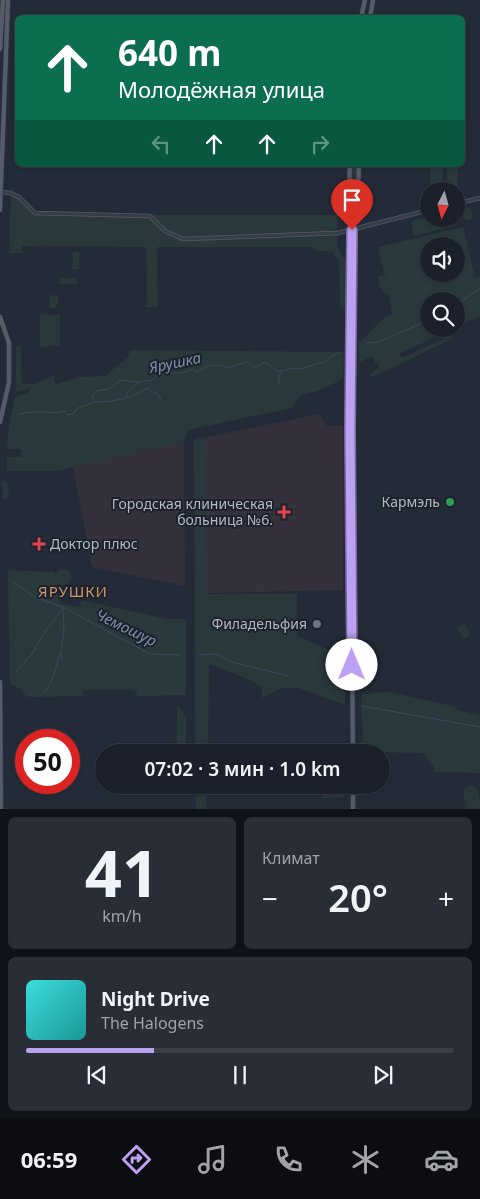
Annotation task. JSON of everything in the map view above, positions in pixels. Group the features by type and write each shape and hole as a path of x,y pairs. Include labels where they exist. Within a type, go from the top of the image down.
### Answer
{"main road":[{"path":"0,49 3,0"},
{"path":"0,210 8,0"},
{"path":"362,15 364,0"},
{"path":"370,15 373,0"},
{"path":"1,24 6,25"},
{"path":"350,167 348,214 352,230 350,393 353,744"},
{"path":"352,230 357,215 359,167"},
{"path":"0,317 9,343 9,382 0,422"},
{"path":"0,682 1,809"},
{"path":"353,794 353,809"}],"street":[{"path":"1,192 19,197 35,213 150,216 167,232 183,240 338,233 420,212"},
{"path":"465,202 480,198"}],"shaded area":[{"path":"352,167 357,167 355,217 350,217"},
{"path":"431,167 443,167 442,182 430,182"},
{"path":"447,168 458,168 458,182 447,182"},
{"path":"11,189 35,212 163,215 338,215 337,247 348,263 348,307 344,310 340,307 339,260 332,252 313,250 313,247 157,247 158,307 144,307 147,303 146,247 22,246 22,253 9,253"},
{"path":"470,207 473,219 465,220 465,208"},
{"path":"420,219 420,228 446,228 413,236 412,221"},
{"path":"463,228 475,278 480,276 480,316 465,323 465,292 420,292 420,337 435,337 399,354 399,356 404,357 448,337 454,338 375,376 370,376 380,363 376,364 372,356 360,362 358,343 383,319 392,314 389,295 386,295 379,286 378,276 384,275 386,281 378,247 420,237 420,282 465,282 465,237 420,237"},
{"path":"73,251 80,252 79,269 72,269"},
{"path":"60,278 77,278 77,284 60,284"},
{"path":"50,295 58,296 56,308 49,308"},
{"path":"40,314 60,315 60,345 40,347"},
{"path":"16,346 21,346 22,384 35,384 54,375 55,385 79,377 105,376 128,357 130,350 344,352 343,379 317,391 301,395 292,408 188,430 184,441 61,470 7,471 7,457 21,457 21,449 7,449 9,425 15,397 29,392 30,388 16,392"},
{"name":"Городская клиническая больница №6.","path":"319,414 327,426 343,426 343,590 207,593 206,437"},
{"path":"206,437 207,594 297,594 297,635 333,652 344,649 345,705 299,688 282,688 262,698 262,688 253,681 209,664 208,744 195,744 194,440"},
{"path":"184,441 185,586 92,567 73,467"},
{"path":"2,480 8,484 9,494 3,500"},
{"path":"60,569 68,570 72,577 67,584 56,583 61,604 80,607 81,600 167,619 186,619 186,695 137,696 137,693 133,690 84,690 83,696 29,697 21,689 10,684 8,570 54,572 55,575"},
{"path":"465,624 470,635 463,639 457,628"},
{"path":"389,692 456,707 456,710 480,715 480,773 435,772 425,753 390,752 390,744 363,744 361,694"},
{"path":"177,705 186,716 186,744 177,744"},
{"path":"471,785 478,791 480,809 467,809 463,792 465,788"},
{"path":"195,794 206,794 207,809 196,809"},
{"path":"322,794 344,794 344,797 322,798"}],"waterway":[{"name":"Ярушка","path":"465,298 480,289"},
{"name":"Ярушка","path":"366,342 376,343 420,324"},
{"name":"Ярушка","path":"20,414 65,411 68,415 74,413 78,408 95,402 92,397 96,391 109,389 121,380 139,382 152,380 156,376 166,373 183,372 193,369 196,372 208,366 221,365 226,368 247,362 252,367 265,362 278,372 293,368 299,369 324,362 337,353 341,353"},
{"path":"279,383 281,372"},
{"path":"127,397 127,392 139,382"},
{"path":"96,402 123,399 148,388 152,393 157,393 161,400"},
{"name":"Чемошур","path":"13,582 36,598 63,607 150,654 180,655"},
{"path":"62,659 63,607"},
{"path":"16,672 32,654 44,633 63,608"},
{"path":"44,693 51,683 60,654"},
{"name":"Чемошур","path":"199,655 216,654 231,662 289,676"},
{"name":"Чемошур","path":"362,706 480,727"}],"place":[{"name":"Кармэль","path":"450,502"},
{"name":"Городская клиническая больница №6.","path":"284,512"},
{"name":"Доктор плюс","path":"39,544"},
{"name":"Филадельфия","path":"317,624"}],"district":[{"name":"ЯРУШКИ","path":"73,592"}],"route":[{"path":"352,230 350,473 352,665"}]}
